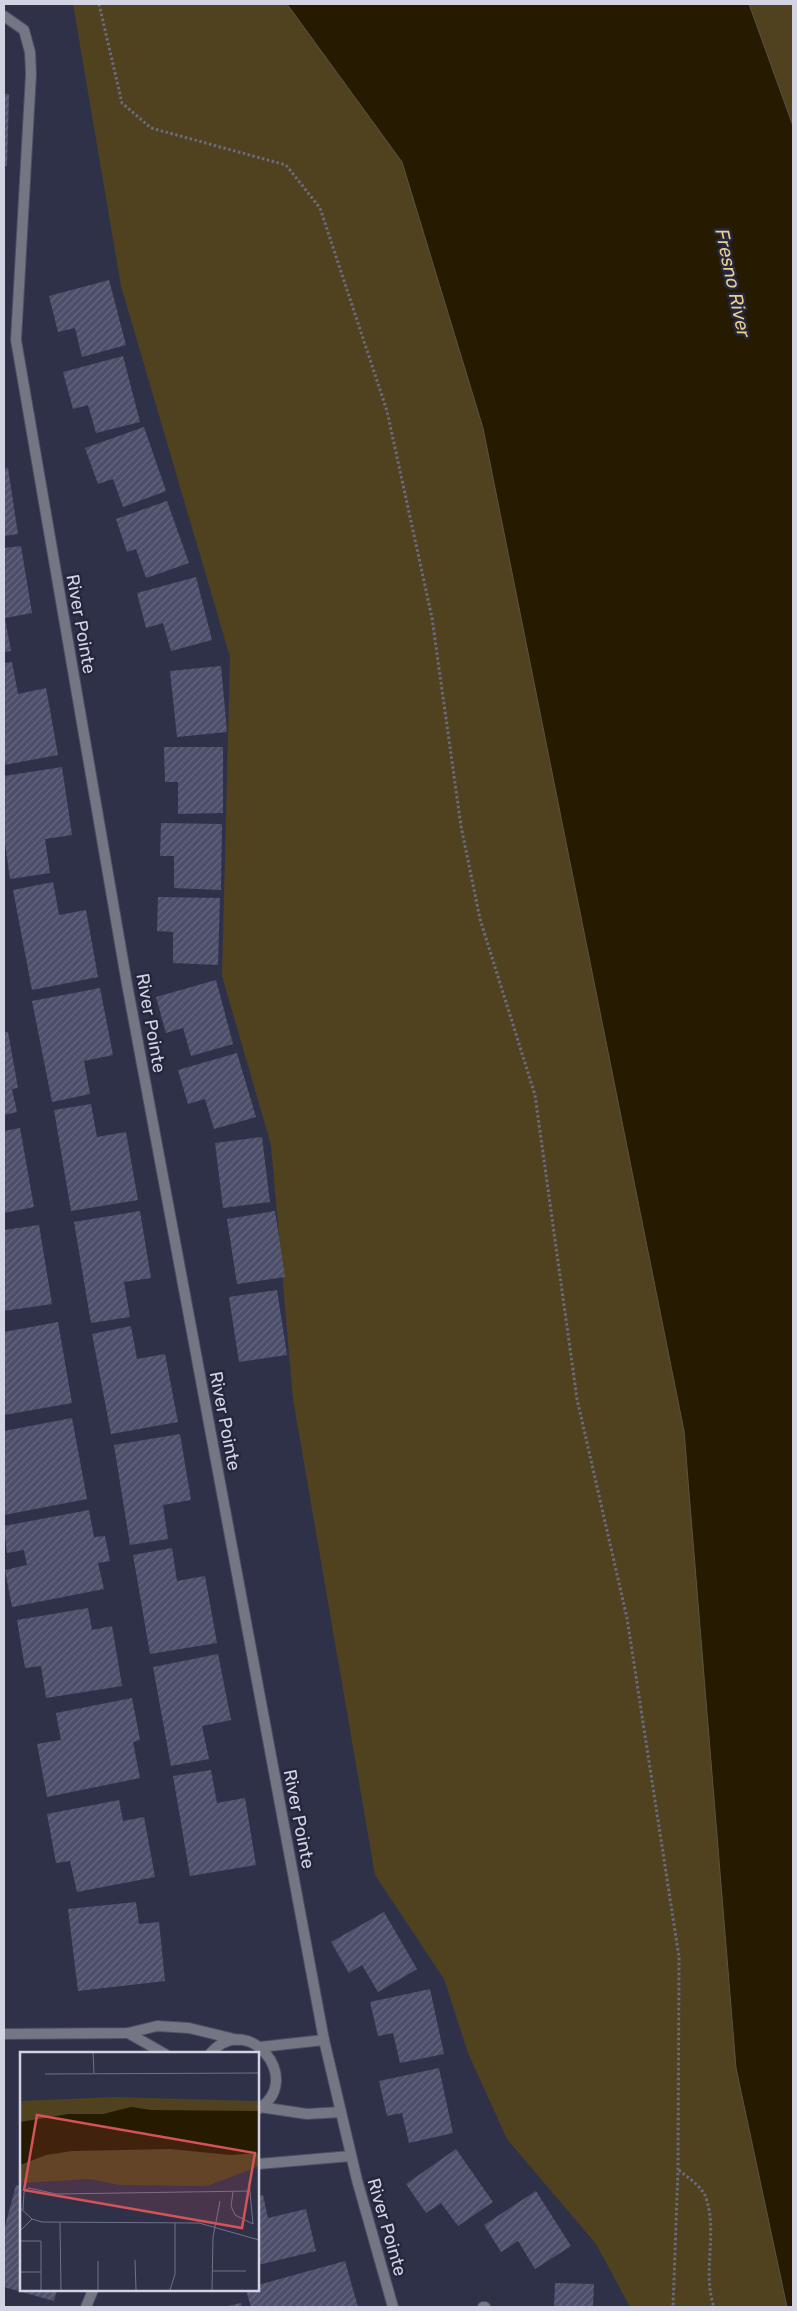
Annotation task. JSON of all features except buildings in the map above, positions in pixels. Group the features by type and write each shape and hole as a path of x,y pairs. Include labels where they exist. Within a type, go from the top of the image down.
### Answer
{"street":[{"name":"River Pointe","path":"4,16 24,30 30,52 32,74 16,340 127,984 324,2040 351,2156 393,2307"},
{"path":"4,2034 128,2033 157,2026 189,2028 249,2041 260,2046 268,2054 274,2065 276,2077 269,2099 259,2108"},
{"path":"128,2033 161,2052"},
{"path":"212,2052 225,2042 238,2040"},
{"path":"260,2046 324,2040"},
{"path":"259,2108 307,2114 341,2112"},
{"path":"259,2164 351,2156"},
{"path":"86,2307 93,2291"}],"path":[{"path":"99,4 122,104 151,128 286,165 320,208 387,411 432,618 461,826 480,919 535,1095 577,1399 627,1618 679,1957 678,2170 673,2307"},
{"path":"678,2170 699,2188 706,2198 709,2220 710,2274 714,2307"}],"shaded area":[{"path":"73,4 793,4 793,2307 630,2307 596,2244 507,2139 468,2053 444,1979 375,1875 293,1399 271,1145 222,976 230,657 121,286"}],"water":[{"name":"Fresno River","path":"287,4 749,4 793,126 793,2307 787,2307 736,2068 684,1431 483,428 402,162"}]}
